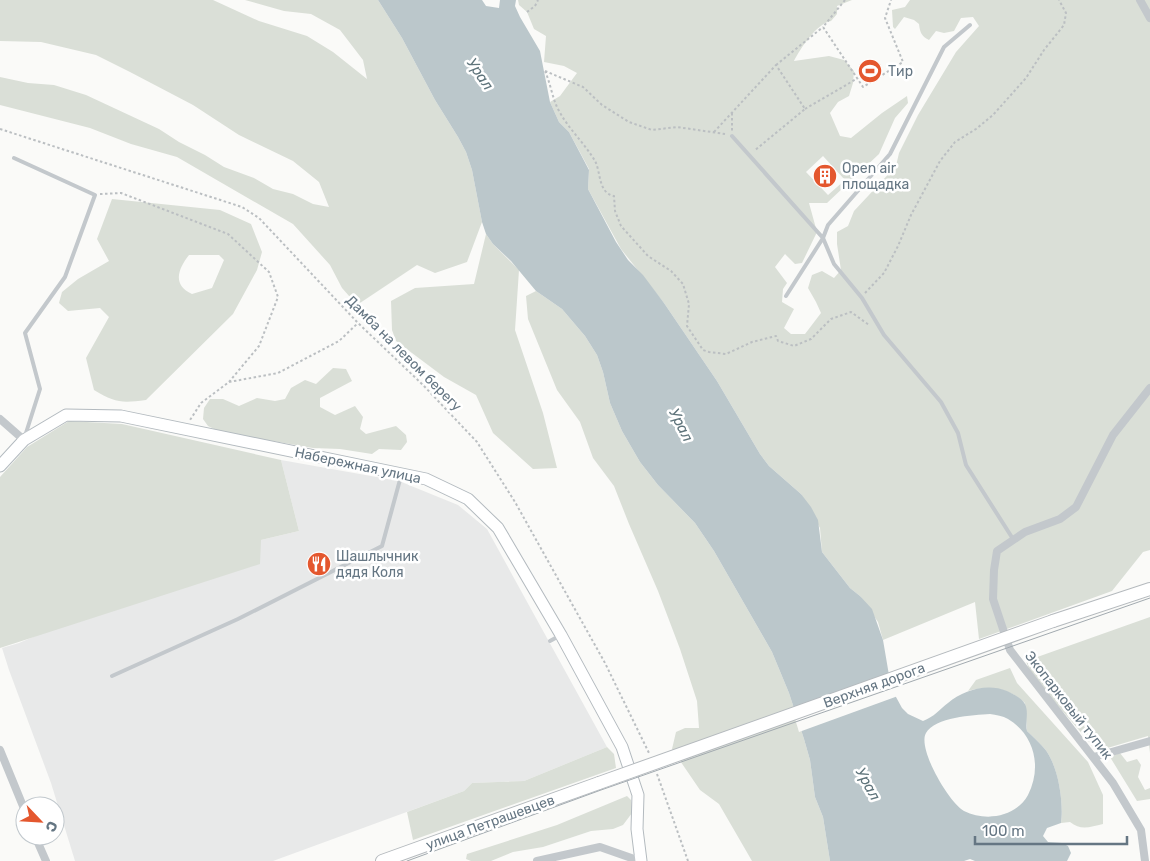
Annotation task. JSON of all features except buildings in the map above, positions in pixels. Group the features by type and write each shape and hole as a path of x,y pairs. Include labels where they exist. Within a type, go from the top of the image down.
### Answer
{"main road":[{"name":"Набережная улица","path":"0,466 24,440 66,415 121,416 426,479 468,499 498,528 561,635 622,747 638,795 637,829 641,861"},
{"name":"Верхняя дорога","path":"599,783 1053,621 1150,589"},
{"name":"улица Петрашевцев","path":"382,861 599,783"}],"street":[{"path":"1140,0 1150,18"},
{"name":"Экопарковый тупик","path":"1145,861 1140,830 1113,783 1010,650 993,599 997,551 1025,532 1060,520 1076,508 1113,435 1150,388"},
{"path":"0,419 24,440"},
{"path":"1094,757 1150,740"},
{"path":"0,750 19,796"},
{"path":"40,846 46,861"},
{"path":"537,861 600,846 641,861"}],"lane":[{"path":"786,296 823,238 828,225 890,154 944,47 970,25"},
{"path":"732,136 823,238 834,264 862,298 884,334 941,402 958,433 966,465 1013,539"},
{"path":"14,158 95,195 65,277 25,333 40,389 24,440"},
{"path":"112,676 238,618 382,546 402,474"},
{"path":"550,641 561,635"}],"path":[{"path":"527,12 535,6 538,0"},
{"path":"714,132 776,65 823,27 845,0"},
{"path":"823,27 863,87 903,62 885,18 891,0"},
{"path":"862,298 884,273 911,215 940,161 955,142 976,130 993,115 1026,78 1044,50 1064,25 1066,13 1059,0"},
{"path":"776,65 805,109"},
{"path":"732,113 732,136 677,127 652,130 629,122 602,105 583,87 545,71 557,107 572,132 596,163 599,177 606,192 614,196 614,211 621,226 648,256 670,271 683,284 688,304 687,326 703,350 726,354 752,342 776,336 778,340 794,346 811,339 831,319 851,312 884,334"},
{"path":"749,155 805,109 858,78"},
{"name":"Дамба на левом берегу","path":"0,129 242,207 259,218 358,323 423,385 477,442 515,502 605,663 650,755"},
{"path":"95,195 120,193 228,234 269,272 278,297 260,346 229,382 201,403 184,429"},
{"path":"229,382 278,373 339,341 358,323"},
{"path":"662,787 688,861"}],"shaded area":[{"path":"0,0 213,0 259,21 307,36 333,52 367,79 363,60 340,30 311,14 284,11 245,0 378,0 402,38 435,100 466,152 472,170 482,222 467,262 435,273 417,265 357,305 342,288 330,265 293,224 177,157 131,144 90,128 0,105 0,77 28,83 54,85 86,95 159,129 224,167 254,178 273,189 293,194 313,204 329,207 319,182 293,161 239,135 193,105 130,72 96,55 41,42 0,41"},
{"path":"518,0 852,0 837,6 837,14 831,21 820,26 815,31 794,61 829,56 844,60 854,71 849,96 838,102 830,113 840,136 851,138 907,96 908,103 895,118 879,154 827,203 809,203 817,232 802,263 795,264 785,254 775,267 787,283 783,289 782,302 794,309 784,328 791,334 805,334 821,313 808,288 812,275 822,271 834,278 841,270 837,232 848,226 854,211 896,166 899,153 918,115 956,52 979,26 973,17 961,18 954,31 944,33 936,31 929,40 920,32 919,24 914,20 904,17 895,29 893,27 892,10 905,7 910,0 1150,0 1150,550 1143,552 1112,591 979,639 975,602 883,640 878,622 860,596 850,588 822,552 820,528 801,494 769,466 760,454 717,381 664,303 621,249 588,189 589,169 569,132 559,122 550,102 560,96 577,73 564,66 544,62 546,36 534,29 527,12 519,5","holes":["823,156 845,180 828,195 806,172"]},
{"path":"112,199 220,210 251,224 262,252 257,270 233,314 146,400 131,402 113,400 94,390 86,358 109,317 100,308 68,311 59,303 62,292 78,279 109,261 97,239","holes":["189,255 219,255 224,260 212,288 192,294 182,286 179,281 180,271"]},
{"path":"486,234 493,244 519,270 515,330 543,413 557,468 533,469 493,433 476,395 444,377 396,341 392,330 391,301 415,288 474,284"},
{"path":"536,291 562,309 585,336 597,355 610,403 622,431 640,462 658,485 695,523 714,551 772,652 789,693 810,760 815,797 823,817 830,861 752,861 719,804 700,790 672,749 676,732 685,728 699,728 697,701 658,591 614,486 593,458 580,422 557,390 528,319 526,296"},
{"path":"333,368 346,369 352,381 320,398 320,407 335,415 355,406 363,417 360,429 366,434 396,426 406,435 407,442 401,450 379,449 372,454 340,449 313,448 220,432 208,426 203,419 204,408 210,399 223,399 239,406 257,398 275,401 285,399 291,388 305,380 316,384"},
{"path":"69,421 122,424 281,460 299,531 261,540 260,564 0,648 0,477 27,447"},
{"path":"281,460 399,481 458,505 487,529 607,747 524,781 472,783 464,791 273,861 75,861 65,828 65,796 55,796 2,648 19,643 261,540 299,531"},
{"path":"1150,617 1150,753 1148,736 1095,750 1031,675 1026,661"},
{"path":"1010,668 1017,683 1088,762 1103,795 1103,824 1086,828 1078,827 1070,822 1061,823 1061,795 1056,773 1049,755 1027,731 1025,703 1012,694 998,689 983,688 968,691 976,680"},
{"path":"607,747 614,754 616,768 413,840 407,812 464,791 472,783 524,781"},
{"path":"1120,753 1127,762 1137,759 1141,765 1138,777 1145,790 1150,788 1150,799 1137,801 1110,757"},
{"path":"627,796 631,800 632,813 623,825 613,829 591,831 543,847 513,852 491,861 471,861 466,859 467,854 557,825"}],"water":[{"name":"Урал","path":"378,0 482,0 486,6 499,8 500,0 516,0 515,6 520,17 540,51 550,102 559,122 569,132 589,170 588,189 616,242 628,260 643,275 664,303 717,381 760,454 769,466 801,494 811,507 818,520 822,552 850,588 872,609 883,640 890,681 902,708 908,714 923,721 934,715 954,698 968,691 984,688 1007,691 1022,700 1027,710 1027,731 1049,755 1061,794 1061,823 1047,828 1043,836 1048,842 1062,843 1068,846 1071,853 1067,861 975,861 970,859 964,861 830,861 823,817 815,797 810,760 789,693 772,652 714,551 695,523 658,485 640,462 622,431 610,403 597,355 585,336 562,309 536,291 486,234 472,170 466,152 435,100 402,38","holes":["990,714 1002,716 1017,726 1030,743 1035,763 1032,785 1023,802 1008,813 991,817 964,811 950,798 930,762 924,740 926,733 937,723 965,716"]}],"pier":[{"path":"892,681 898,696 799,732 792,709"}],"tram line":[{"path":"407,861 601,790 1150,598"}],"place":[{"name":"Тир","path":"870,71"},
{"name":"Open air площадка","path":"825,176"},
{"name":"Шашлычник дядя Коля","path":"319,564"}]}
